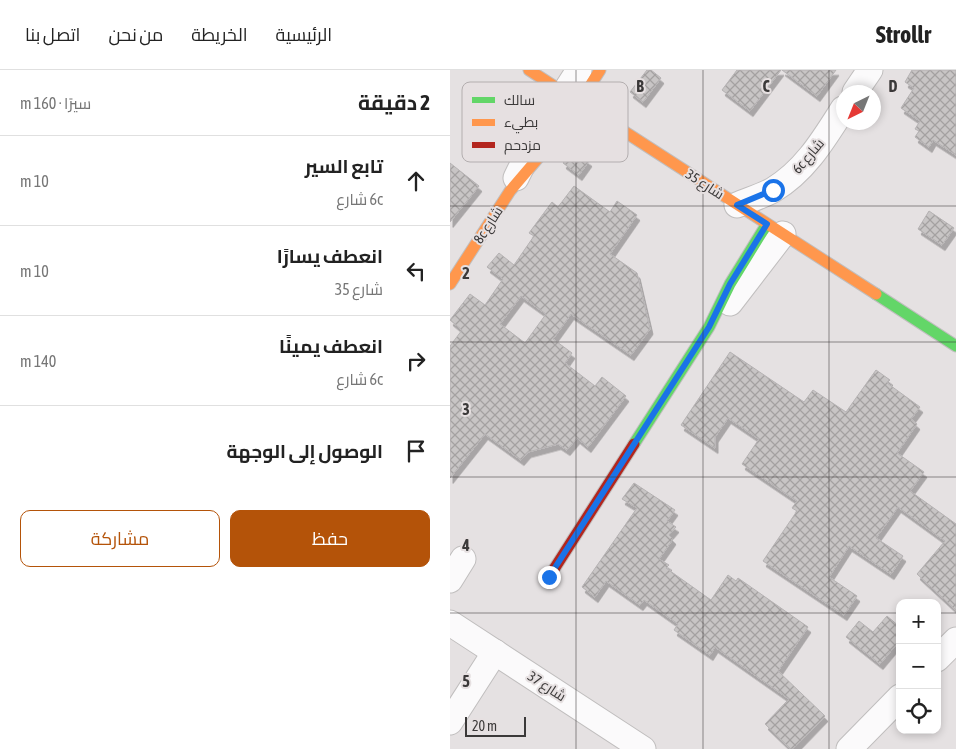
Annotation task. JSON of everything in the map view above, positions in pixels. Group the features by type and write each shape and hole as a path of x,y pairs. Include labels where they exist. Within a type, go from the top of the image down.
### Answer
{"street":[{"name":"شارع 35","path":"529,70 547,82"},
{"name":"8c شارع","path":"588,82 600,70"},
{"path":"860,85 870,70"},
{"name":"6c شارع","path":"737,205 773,190 789,178 804,164 836,121"},
{"name":"شارع 35","path":"628,134 956,346"},
{"name":"8c شارع","path":"450,284 510,191 523,162"},
{"path":"549,577 709,327 740,290 775,229"},
{"name":"شارع 37","path":"450,623 643,749"},
{"path":"941,655 956,640"},
{"path":"450,722 495,652"},
{"path":"849,749 896,701"}],"building":[{"path":"647,70 651,70 661,78 643,102 630,92"},
{"path":"737,70 781,70 750,111 722,90"},
{"path":"782,70 836,70 817,96"},
{"path":"912,70 956,70 956,155 933,140 929,147 915,137 919,131 915,129 920,121 901,108 914,88 905,82"},
{"path":"564,162 588,162 579,175"},
{"path":"450,163 479,186 450,222"},
{"path":"574,186 610,212 617,201 637,215 610,254 637,273 650,329 631,355 571,314 553,339 572,353 565,363 595,386 602,377 626,396 588,447 577,438 567,450 558,444 528,452 521,460 485,434 450,478 450,346 462,330 450,320 470,294 485,305 503,279 487,267 499,253 514,265 534,236 529,233 552,202 558,207","holes":["521,296 546,314 525,343 500,324"]},
{"path":"929,211 954,228 942,245 918,229"},
{"path":"730,352 804,402 813,390 846,412 876,370 890,380 887,383 920,407 911,419 917,424 897,453 924,472 910,491 956,524 956,610 917,574 945,541 898,507 876,538 903,556 891,574 849,546 829,577 857,596 844,615 763,561 797,511 792,508 797,501 742,464 759,439 728,418 715,437 715,448 681,425"},
{"path":"634,483 675,510 667,521 676,527 669,535 673,539 659,559 669,565 666,568 711,600 728,575 736,581 738,578 808,627 778,671 825,716 793,749 765,724 789,699 715,647 710,655 674,630 678,624 644,600 640,605 606,581 595,597 582,587 637,508 622,499"},
{"path":"887,616 896,624 896,645 880,664 846,637 859,621 873,632"}],"traffic: fast":[{"path":"634,444 709,327 730,284 767,224"},
{"path":"876,294 956,346"}],"traffic: slow":[{"path":"529,70 548,82"},
{"path":"592,82 600,70"},
{"path":"628,134 876,294"},
{"path":"450,284 510,191 535,162"}],"traffic: jam":[{"path":"549,577 634,444"}],"route":[{"path":"549,577 709,327 730,284 767,224 737,205 773,190"}]}
